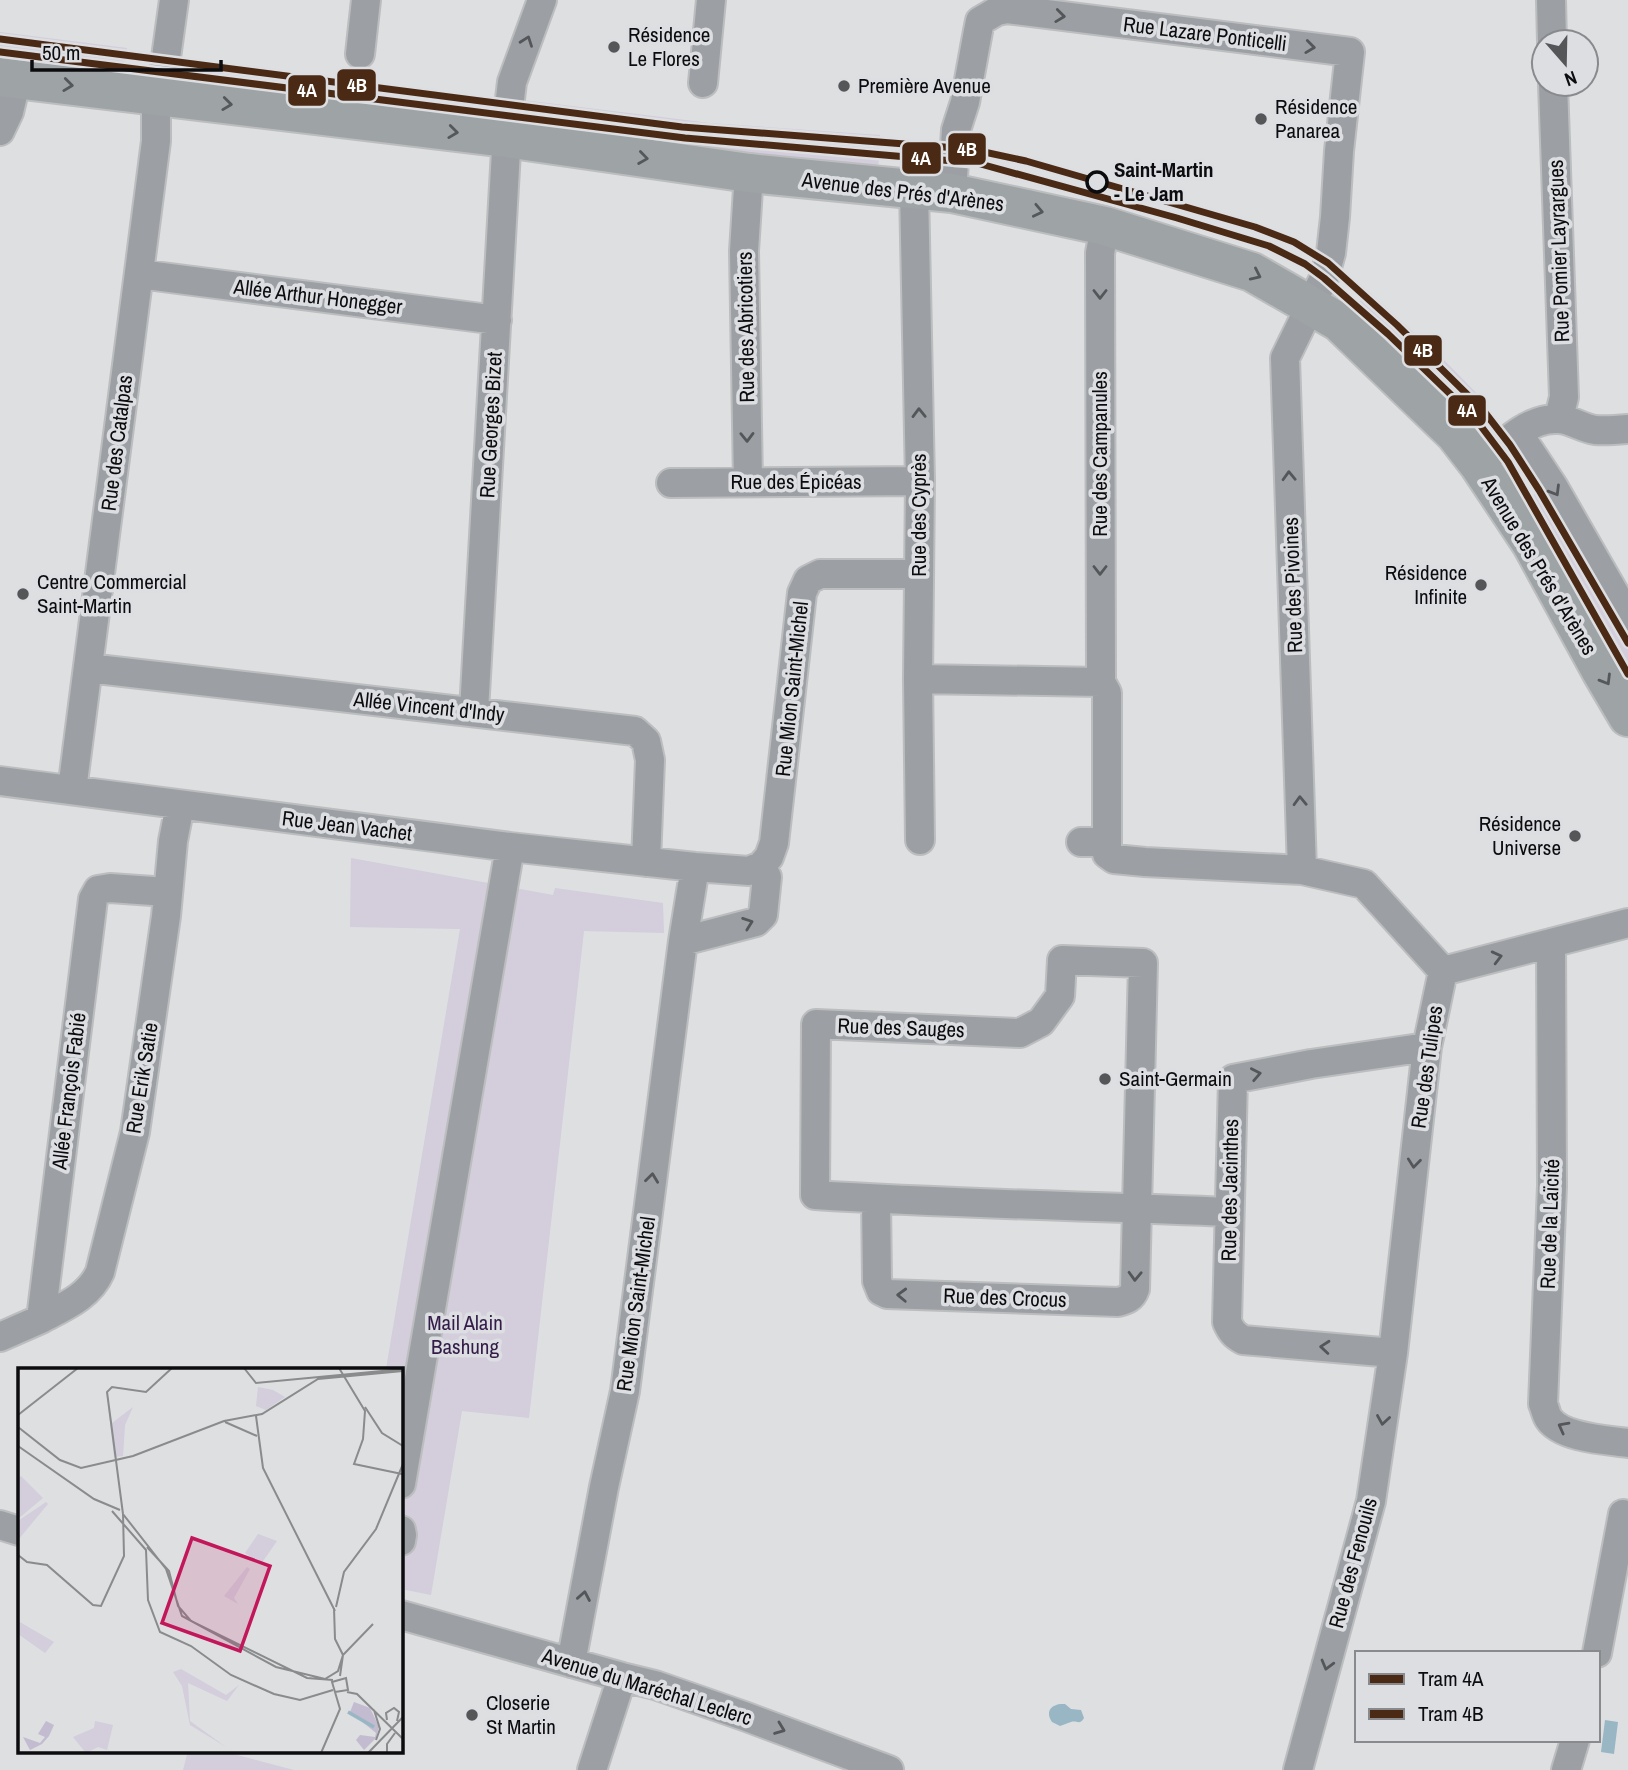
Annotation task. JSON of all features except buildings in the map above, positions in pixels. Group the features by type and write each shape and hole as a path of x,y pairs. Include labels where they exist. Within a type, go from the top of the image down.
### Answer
{"main road":[{"name":"Avenue des Prés d'Arènes","path":"7,86 159,96 506,138 750,173 952,193 1105,226 1252,272 1339,322 1447,426 1479,465 1531,544 1628,717"}],"street":[{"name":"Rue des Catalpas","path":"72,790 156,141 156,112 174,0"},
{"path":"360,54 366,0"},
{"name":"Rue Georges Bizet","path":"474,711 506,138 512,82 542,0"},
{"path":"704,83 711,0"},
{"path":"1551,0 1552,28"},
{"name":"Rue Lazare Ponticelli","path":"952,193 956,130 965,102 980,20 997,10 1007,9 1350,52 1331,253 1324,278 1311,305"},
{"path":"0,131 9,112 7,86"},
{"name":"Rue Pomier Layrargues","path":"1553,98 1564,397 1559,418"},
{"name":"Rue des Abricotiers","path":"748,482 744,251 750,173"},
{"name":"Rue des Cyprès","path":"914,190 920,481 920,840"},
{"name":"Rue des Campanules","path":"1105,226 1100,253 1101,682 1107,693 1094,842 1114,859 1302,870 1364,884 1443,971"},
{"name":"Allée Arthur Honegger","path":"139,274 497,320"},
{"name":"Rue des Pivoines","path":"1302,870 1285,358 1311,305"},
{"path":"1479,465 1527,426 1542,420 1559,418 1594,430 1628,429"},
{"path":"1518,433 1553,486 1628,617"},
{"name":"Rue des Épicéas","path":"671,483 920,481"},
{"name":"Rue Mion Saint-Michel","path":"761,866 769,857 774,844 802,593 808,580 820,574 919,574"},
{"name":"Allée Vincent d'Indy","path":"88,668 635,731 646,741 650,760 646,862"},
{"path":"918,679 1101,682"},
{"name":"Rue Jean Vachet","path":"0,781 510,847 695,867"},
{"name":"Rue Erik Satie","path":"41,1319 86,1293 100,1272 135,1132 180,805"},
{"path":"402,1478 510,847"},
{"path":"683,942 757,922 763,915 767,877 761,866 749,871 695,867"},
{"name":"Rue Mion Saint-Michel","path":"571,1663 625,1391 695,867"},
{"name":"Allée François Fabié","path":"41,1319 93,899 98,890 110,888 167,892"},
{"path":"1443,971 1628,923"},
{"name":"Rue de la Laïcité","path":"1552,943 1552,1186 1543,1404 1549,1419 1561,1430 1596,1439 1628,1443"},
{"name":"Rue des Sauges","path":"1138,1208 1143,963 1062,960 1060,996 1041,1022 1020,1033 816,1024 815,1195 1230,1212"},
{"name":"Rue des Tulipes","path":"1393,1353 1427,1047 1443,971"},
{"name":"Rue des Jacinthes","path":"1393,1353 1243,1339 1235,1336 1227,1322 1233,1079 1311,1064 1427,1047"},
{"name":"Rue des Crocus","path":"876,1199 878,1286 887,1294 909,1295 1118,1302 1127,1300 1135,1289 1138,1208"},
{"path":"0,1337 41,1319"},
{"name":"Rue des Fenouils","path":"1298,1770 1371,1502 1393,1353"},
{"path":"1597,1651 1623,1514"},
{"path":"0,1525 18,1531"},
{"name":"Avenue du Maréchal Leclerc","path":"402,1615 655,1685 889,1770"},
{"path":"592,1770 622,1677"},
{"path":"1566,1770 1574,1742"}],"green space":[{"path":"0,32 127,48 122,79 0,64"},
{"path":"198,60 467,94 464,122 194,89"},
{"path":"523,100 710,123 880,135 878,173 519,129"},
{"path":"1367,290 1445,361 1487,404 1462,424 1351,315"},
{"path":"1546,488 1628,629 1628,689 1524,500"},
{"name":"Mail Alain Bashung","path":"351,858 553,895 555,888 663,903 664,933 584,931 529,1418 462,1411 431,1595 402,1589 402,1368 386,1368 460,929 350,927"},
{"path":"188,1752 226,1752 294,1770 183,1770"}],"water":[{"path":"1060,1704 1081,1710 1084,1718 1079,1722 1060,1726 1052,1722 1050,1710"},
{"path":"1605,1720 1618,1722 1614,1754 1601,1752"}],"tram line":[{"name":"4B","path":"0,39 682,127 970,149 1026,161 1255,227 1294,242 1328,263 1397,325 1483,410 1539,490 1628,643"},
{"name":"4A","path":"0,52 685,138 977,163 1269,246 1305,264 1324,278 1388,334 1474,417 1508,462 1628,674"}],"place":[{"name":"Résidence Le Flores","path":"614,47"},
{"name":"Première Avenue","path":"844,86"},
{"name":"Résidence Panarea","path":"1261,119"},
{"name":"Saint-Martin - Le Jam","path":"1097,182"},
{"name":"Résidence Infinite","path":"1481,585"},
{"name":"Centre Commercial Saint-Martin","path":"23,594"},
{"name":"Résidence Universe","path":"1575,836"},
{"name":"Saint-Germain","path":"1105,1079"},
{"name":"Closerie St Martin","path":"472,1715"}]}
